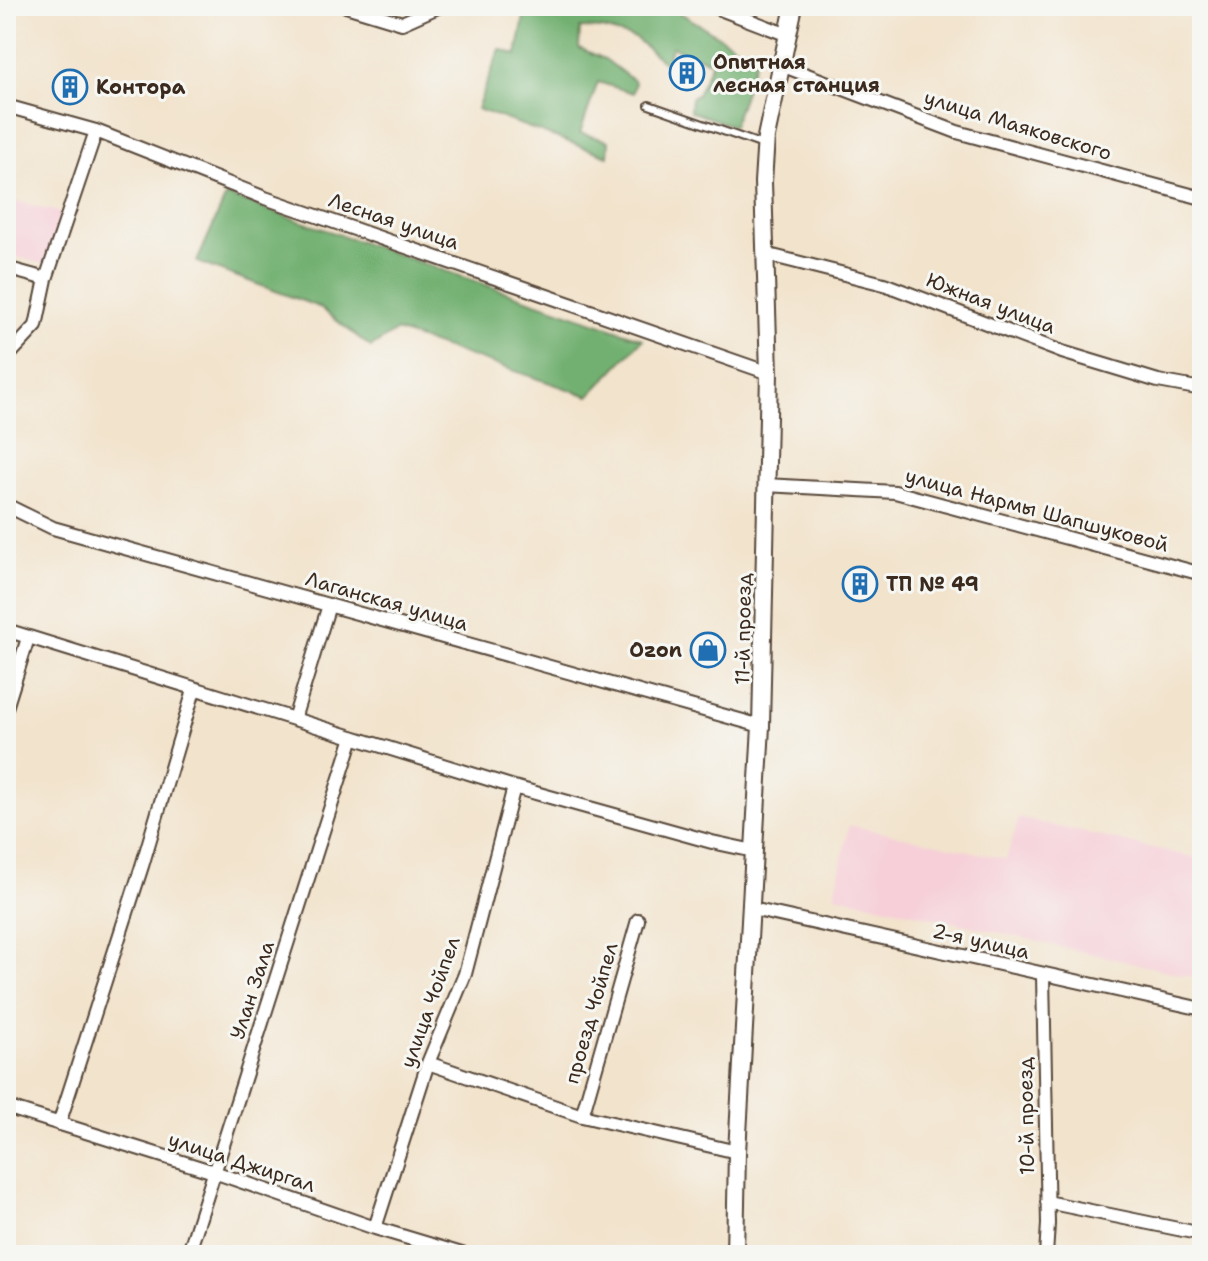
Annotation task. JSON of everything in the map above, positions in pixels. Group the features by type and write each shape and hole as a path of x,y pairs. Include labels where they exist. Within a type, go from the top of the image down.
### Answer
{"street":[{"path":"346,6 402,23 440,6"},
{"path":"712,6 788,35"},
{"name":"11-й проезд","path":"735,1255 737,1152 761,726 769,373 763,182 765,146 794,6"},
{"name":"улица Маяковского","path":"781,65 957,132 1202,198"},
{"name":"Лесная улица","path":"6,106 96,131 265,198 769,373"},
{"path":"6,363 9,355 36,326 46,279 96,131"},
{"name":"Южная улица","path":"765,254 884,284 1062,352 1158,381 1202,389"},
{"path":"6,268 46,279"},
{"name":"улица Нармы Шапшуковой","path":"765,485 895,492 1202,574"},
{"name":"Лаганская улица","path":"6,505 53,528 761,726"},
{"path":"294,719 329,605"},
{"path":"6,630 514,787 754,851"},
{"path":"6,708 28,638"},
{"path":"59,1124 142,866 194,690"},
{"name":"Улан Зала","path":"188,1255 353,737"},
{"name":"улица Чойпел","path":"375,1228 428,1063 465,974 514,787"},
{"name":"2-я улица","path":"752,909 1202,1009"},
{"name":"проезд Чойпел","path":"582,1116 638,920"},
{"name":"10-й проезд","path":"1043,976 1046,1255"},
{"name":"проезд Чойпел","path":"428,1063 582,1116 737,1152"},
{"name":"улица Джиргал","path":"6,1107 465,1255"},
{"path":"1047,1202 1202,1234"}],"lane":[{"path":"649,105 765,146"}],"shaded area":[{"path":"6,199 63,213 46,265 6,254"},
{"path":"1019,818 1202,859 1202,979 835,895 849,825 1006,859"}],"green space":[{"path":"526,6 669,6 756,59 733,126 690,111 691,98 697,95 712,62 672,47 665,63 635,38 602,29 580,28 579,48 605,59 635,82 633,93 598,82 580,133 609,141 608,156 477,109 500,49 517,55"},
{"path":"226,196 643,339 589,396 396,331 371,347 319,307 197,262"}],"place":[{"name":"Опытная лесная станция","path":"687,73"},
{"name":"Контора","path":"70,87"},
{"name":"ТП № 49","path":"860,584"},
{"name":"Ozon","path":"708,650"}]}
